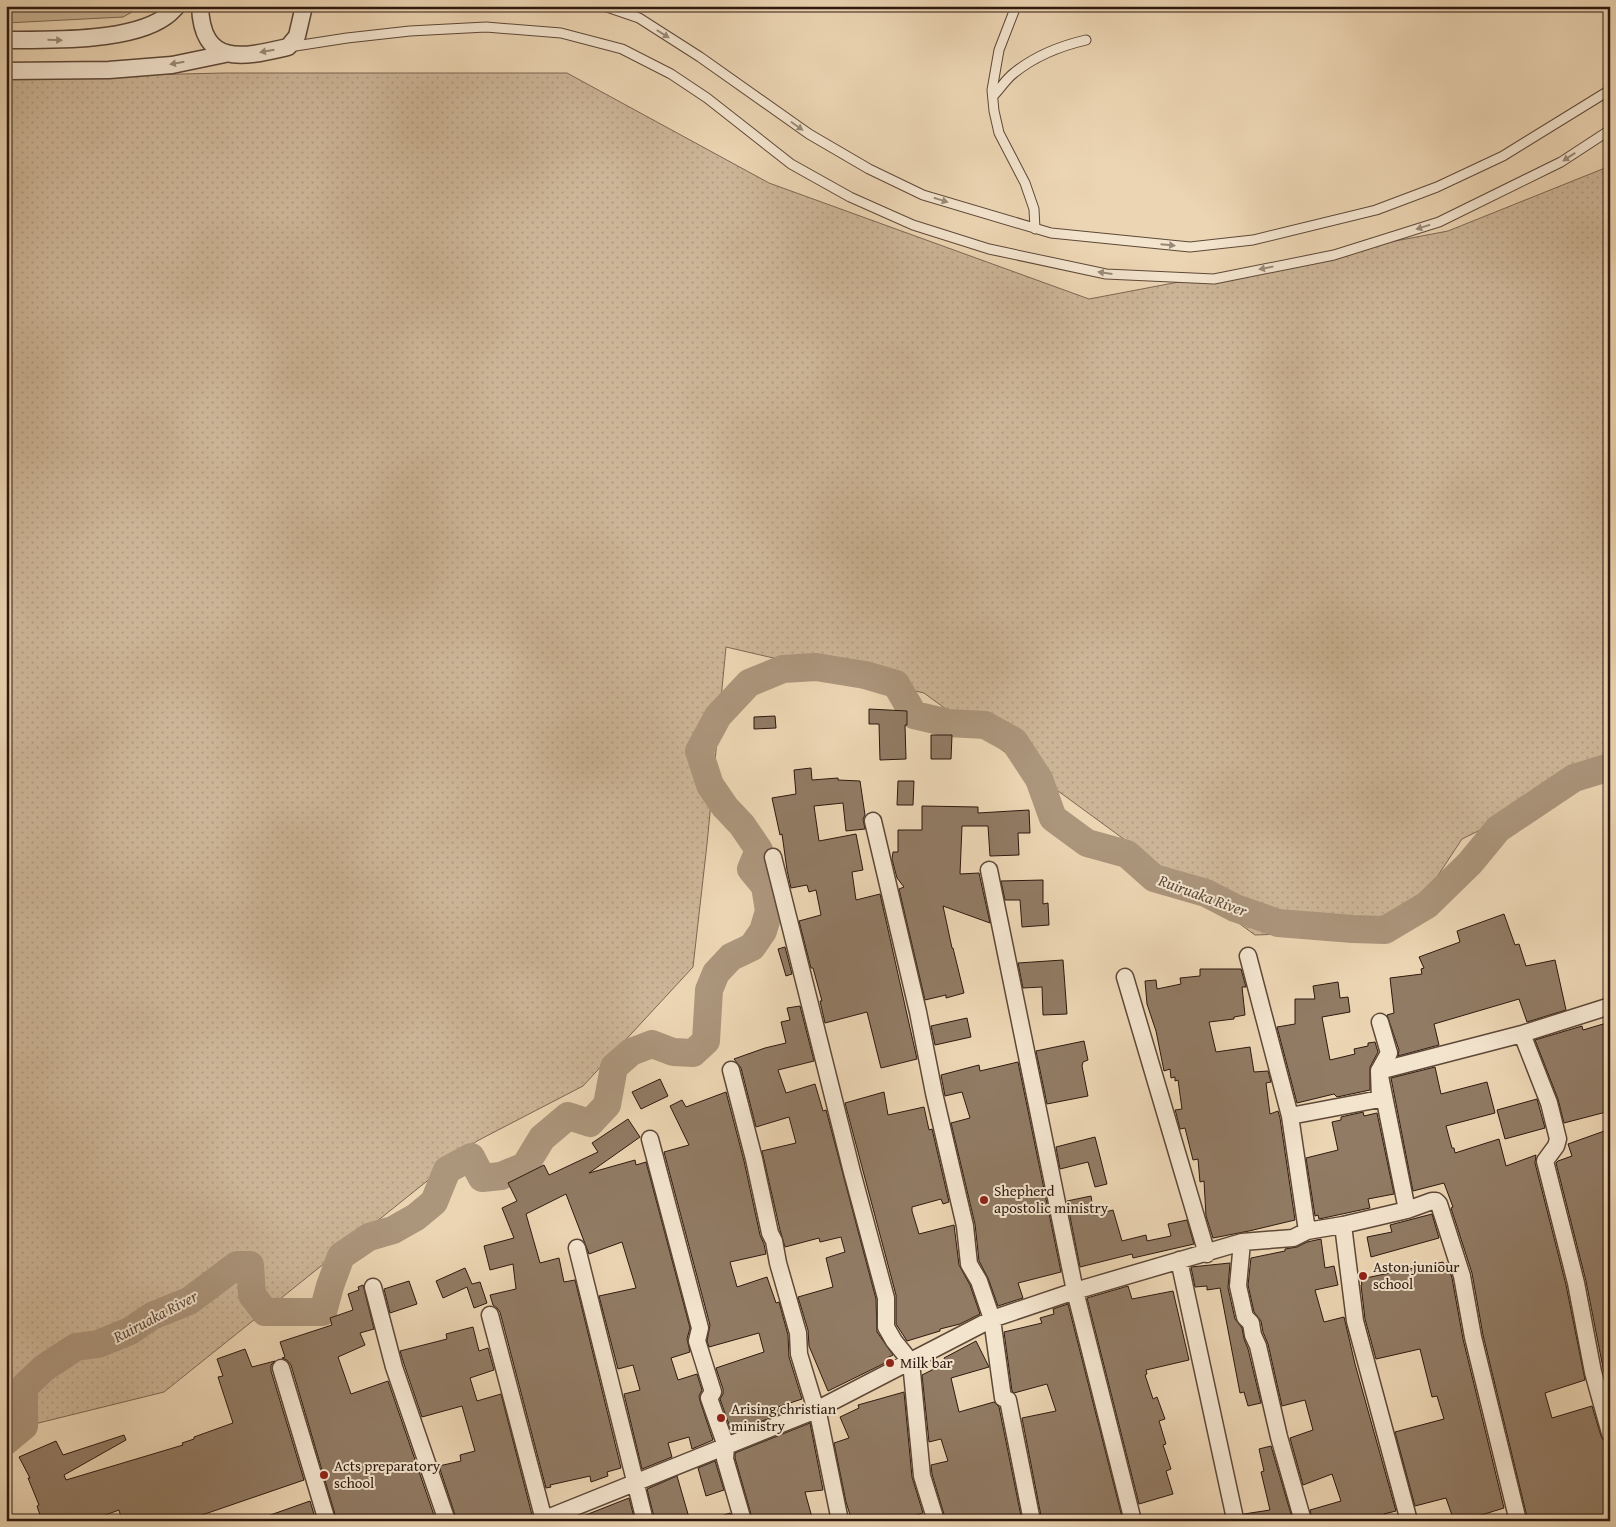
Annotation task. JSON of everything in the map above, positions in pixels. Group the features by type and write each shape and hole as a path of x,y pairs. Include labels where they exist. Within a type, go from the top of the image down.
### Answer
{"street":[{"path":"6,40 66,40 120,32 146,26 165,17 177,6"},
{"path":"200,6 204,32 211,45 225,54"},
{"path":"6,71 109,70 172,65 225,54 246,55 288,47 296,36 304,6"},
{"path":"873,821 918,1012 934,1093 965,1226 969,1264 979,1281 992,1319 1003,1398 1008,1400 1032,1521"},
{"path":"774,857 852,1172 886,1298 886,1327 894,1341 911,1362 922,1476 936,1521"},
{"path":"989,870 1075,1291 1133,1521"},
{"path":"1248,956 1290,1116 1307,1231"},
{"path":"1125,976 1206,1254"},
{"path":"1380,1071 1522,1034 1610,1006"},
{"path":"1290,1116 1380,1099 1380,1071 1388,1052 1380,1022"},
{"path":"1522,1034 1549,1103 1558,1139 1556,1146 1545,1161 1576,1283 1593,1372 1610,1433"},
{"path":"731,1070 754,1159 770,1233 774,1241 778,1263 798,1334 799,1354 817,1409 840,1521"},
{"path":"1380,1071 1407,1210"},
{"path":"650,1139 700,1328 697,1341 713,1392 709,1398 726,1446 725,1459 743,1521"},
{"path":"490,1315 542,1520 817,1409 992,1319 1075,1291 1242,1242 1293,1238 1307,1231 1343,1225 1436,1201 1462,1276 1473,1336 1518,1521"},
{"path":"1343,1225 1356,1321 1409,1521"},
{"path":"1242,1242 1238,1286 1245,1317 1251,1324 1253,1336 1258,1346 1303,1521"},
{"path":"577,1248 645,1521"},
{"path":"1179,1260 1234,1514"},
{"path":"373,1287 394,1367 447,1521"},
{"path":"281,1368 327,1521"}],"lane":[{"path":"604,6 639,18 700,57 809,134 869,169 924,195 1052,234 1190,246 1253,240 1376,210 1454,179 1503,156 1610,90"},
{"path":"1016,6 1000,50 992,90 999,133 1025,183 1034,209 1035,229"},
{"path":"288,47 410,31 486,26 561,33 622,49 671,74 707,98 791,164 850,197 913,225 979,246 1106,274 1214,279 1334,255 1439,222 1561,162 1610,130"},
{"path":"993,96 1013,73 1034,59 1066,45 1086,40"}],"shaded area":[{"path":"6,6 143,6 123,17 6,23"},
{"path":"224,73 567,73 769,183 1089,299 1448,231 1610,166 1610,766 1462,839 1402,930 1255,935 924,693 726,647 693,967 583,1086 477,1141 164,1392 6,1431 6,78"}],"building":[{"path":"869,709 907,711 907,725 905,725 906,759 880,760 879,724 869,724"},
{"path":"775,716 776,728 754,729 754,717"},
{"path":"931,735 952,735 951,759 931,759"},
{"path":"811,768 812,780 838,778 838,780 860,781 865,829 846,831 843,803 814,806 819,841 856,834 863,870 852,872 856,900 880,894 917,1059 881,1068 867,1012 825,1023 820,1001 822,1001 799,921 821,915 816,890 809,892 807,885 791,888 782,834 780,835 772,798 796,794 794,770"},
{"path":"898,781 914,781 913,805 897,805"},
{"path":"922,806 978,807 978,813 1029,810 1030,833 1018,833 1019,855 990,856 988,826 962,826 960,874 979,873 990,923 943,906 964,993 946,998 946,995 925,1000 899,889 904,887 897,878 892,859 893,852 898,852 898,830 922,830"},
{"path":"1043,880 1043,904 1048,903 1049,925 1022,927 1020,900 1005,900 1001,881"},
{"path":"1504,914 1515,945 1519,944 1526,966 1555,960 1566,1010 1527,1022 1519,999 1434,1024 1439,1045 1398,1056 1399,1050 1387,1015 1394,1013 1390,978 1422,974 1421,969 1424,968 1419,957 1460,942 1457,931"},
{"path":"785,947 792,974 786,976 778,949"},
{"path":"1063,960 1067,1014 1043,1015 1042,987 1023,988 1018,963"},
{"path":"1200,969 1241,969 1246,987 1242,987 1245,1015 1234,1017 1234,1019 1209,1022 1216,1052 1250,1047 1254,1072 1268,1071 1271,1082 1266,1083 1270,1114 1278,1111 1280,1118 1295,1220 1213,1238 1206,1216 1204,1181 1200,1182 1198,1159 1193,1160 1185,1128 1180,1129 1175,1110 1182,1109 1178,1080 1175,1081 1175,1077 1171,1078 1170,1069 1164,1071 1156,1031 1147,1004 1145,981 1156,980 1157,989 1181,984 1180,978 1200,976"},
{"path":"1338,982 1340,998 1348,997 1350,1012 1322,1017 1330,1060 1355,1054 1354,1049 1368,1046 1368,1043 1375,1042 1378,1052 1370,1067 1370,1090 1337,1097 1334,1094 1297,1103 1277,1027 1295,1024 1295,999 1315,999 1313,986"},
{"path":"800,1006 814,1061 778,1070 786,1093 815,1084 823,1111 826,1110 876,1299 877,1332 893,1355 887,1358 889,1361 828,1391 809,1346 808,1330 798,1297 833,1287 826,1258 845,1252 841,1237 820,1242 819,1238 785,1247 762,1151 796,1143 789,1117 756,1127 741,1068 734,1059 786,1043 781,1022 790,1020 787,1008"},
{"path":"967,1018 971,1037 935,1045 931,1026"},
{"path":"1610,1022 1610,1111 1564,1123 1558,1099 1535,1040 1582,1026 1583,1030"},
{"path":"1084,1041 1088,1060 1083,1062 1082,1066 1088,1096 1047,1104 1036,1051"},
{"path":"1018,1062 1061,1272 1018,1283 1023,1298 998,1306 988,1278 979,1261 975,1224 951,1123 970,1118 962,1092 945,1096 941,1075 979,1065 980,1071"},
{"path":"1435,1067 1441,1094 1487,1082 1495,1113 1446,1126 1455,1153 1499,1139 1506,1166 1536,1155 1535,1163 1566,1285 1585,1380 1545,1393 1552,1418 1592,1406 1601,1436 1603,1440 1610,1443 1610,1521 1528,1521 1483,1335 1472,1273 1451,1208 1453,1207 1444,1183 1413,1191 1391,1078"},
{"path":"660,1079 668,1096 641,1109 632,1092"},
{"path":"726,1092 766,1254 730,1262 737,1287 767,1277 776,1303 779,1302 788,1335 789,1357 802,1399 778,1407 780,1414 732,1433 720,1399 723,1389 716,1368 764,1352 759,1333 709,1347 707,1341 710,1325 664,1152 689,1145 670,1106 682,1100 686,1107"},
{"path":"884,1092 888,1115 924,1107 929,1130 932,1129 949,1202 943,1204 941,1199 912,1207 912,1211 919,1234 954,1225 959,1265 970,1285 980,1314 960,1324 907,1341 896,1324 896,1295 845,1103"},
{"path":"1537,1099 1545,1128 1505,1139 1497,1110"},
{"path":"1363,1112 1364,1116 1377,1113 1394,1194 1368,1199 1370,1208 1319,1219 1318,1215 1315,1216 1306,1158 1338,1150 1332,1122 1341,1120 1341,1117"},
{"path":"628,1119 640,1137 589,1173 635,1160 636,1165 646,1162 690,1328 687,1339 690,1352 671,1358 678,1380 697,1374 702,1390 699,1396 700,1401 713,1440 692,1449 689,1437 668,1443 672,1457 642,1469 624,1394 640,1390 633,1365 618,1369 599,1296 636,1288 622,1242 589,1254 566,1194 526,1214 540,1263 559,1258 564,1282 575,1280 621,1468 607,1472 608,1476 591,1482 590,1476 550,1485 551,1487 546,1488 500,1312 493,1305 490,1295 516,1289 513,1264 490,1270 484,1246 514,1238 502,1208 517,1201 508,1183 544,1165 549,1175 598,1152 592,1143"},
{"path":"1610,1129 1610,1377 1605,1378 1586,1281 1556,1163 1572,1156 1568,1144"},
{"path":"1095,1137 1107,1184 1095,1187 1088,1162 1060,1169 1056,1147"},
{"path":"1091,1196 1094,1215 1113,1210 1122,1241 1146,1235 1147,1241 1171,1236 1168,1224 1187,1220 1194,1244 1133,1258 1132,1254 1080,1267 1067,1201"},
{"path":"1432,1214 1439,1238 1371,1257 1367,1237 1392,1232 1390,1225"},
{"path":"1321,1239 1325,1268 1334,1266 1338,1285 1315,1290 1324,1322 1344,1317 1355,1364 1396,1511 1384,1514 1386,1521 1313,1521 1310,1510 1341,1501 1332,1474 1303,1485 1290,1438 1313,1430 1305,1400 1282,1406 1268,1344 1261,1321 1254,1312 1248,1285 1251,1258 1285,1251 1285,1249"},
{"path":"1443,1262 1444,1264 1447,1263 1452,1278 1463,1339 1504,1508 1462,1521 1454,1521 1446,1498 1415,1506 1395,1432 1444,1419 1437,1396 1432,1397 1420,1349 1376,1359 1365,1319 1361,1285 1361,1279"},
{"path":"1230,1263 1228,1288 1235,1319 1242,1328 1261,1403 1248,1406 1244,1392 1240,1393 1220,1288 1207,1290 1207,1286 1195,1287 1191,1267"},
{"path":"465,1268 472,1284 480,1282 487,1303 474,1308 467,1287 443,1298 436,1281"},
{"path":"409,1281 417,1304 390,1313 384,1289"},
{"path":"363,1285 374,1329 360,1333 365,1345 338,1357 351,1394 388,1381 436,1521 337,1521 291,1365 282,1358 285,1357 280,1342 332,1325 330,1318 353,1310 348,1294 359,1290 358,1287"},
{"path":"1128,1286 1132,1299 1173,1291 1189,1360 1146,1370 1147,1374 1145,1375 1153,1399 1157,1397 1165,1419 1159,1421 1166,1444 1163,1445 1171,1469 1166,1471 1173,1494 1139,1504 1087,1298"},
{"path":"1068,1304 1123,1521 1042,1521 1022,1418 1056,1411 1047,1384 1014,1393 1012,1391 1004,1332 1042,1323 1040,1318 1054,1314 1053,1309"},
{"path":"473,1327 479,1351 488,1348 494,1370 470,1378 477,1401 501,1394 532,1515 530,1521 457,1521 439,1466 461,1461 460,1455 475,1451 462,1406 422,1417 400,1351 447,1339 446,1334"},
{"path":"976,1341 989,1367 951,1378 959,1412 994,1402 999,1407 1022,1521 946,1521 932,1474 931,1465 948,1461 941,1439 929,1442 922,1375 946,1363 944,1358"},
{"path":"245,1349 252,1367 275,1361 271,1365 271,1371 304,1480 199,1516 201,1521 122,1521 119,1510 89,1521 42,1521 37,1506 39,1505 28,1478 30,1478 19,1457 56,1441 63,1455 124,1435 126,1440 64,1475 66,1480 183,1445 182,1443 194,1439 194,1437 233,1423 218,1377 223,1376 217,1359"},
{"path":"904,1392 912,1477 923,1513 898,1521 889,1521 888,1515 870,1521 852,1521 846,1502 834,1443 849,1438 840,1417 859,1408 858,1405"},
{"path":"810,1423 823,1490 805,1492 813,1521 753,1521 735,1453"},
{"path":"1271,1446 1293,1521 1244,1521 1244,1514 1270,1510 1261,1472 1264,1471 1259,1449"},
{"path":"715,1461 724,1490 706,1496 698,1468"},
{"path":"677,1476 690,1521 655,1521 647,1489"},
{"path":"629,1498 635,1521 573,1520"},
{"path":"310,1501 316,1521 259,1521 259,1519"},
{"path":"730,1513 733,1521 716,1521 715,1518"}],"waterway":[{"name":"Ruiruaka River","path":"6,1441 24,1426 24,1387 44,1368 76,1347 98,1344 130,1331 152,1316 189,1301 237,1265 250,1265 252,1295 265,1312 323,1312 341,1256 369,1237 393,1230 416,1217 434,1202 447,1170 471,1157 482,1178 501,1176 525,1166 542,1138 568,1116 590,1123 607,1105 614,1067 631,1052 652,1044 673,1052 693,1053 706,1041 709,990 716,973 731,957 752,947 763,931 769,911 765,886 751,869 759,850 710,785 699,751 718,716 749,683 783,669 816,667 865,675 896,684 914,715 948,723 985,725 1014,741 1039,779 1053,818 1087,843 1127,854 1154,878 1206,893 1235,908 1278,923 1385,930 1427,905 1470,863 1498,829 1574,778 1610,767"}],"place":[{"name":"Shepherd apostolic ministry","path":"984,1200"},
{"name":"Aston juniour school","path":"1363,1276"},
{"name":"Milk bar","path":"890,1363"},
{"name":"Arising christian ministry","path":"721,1418"},
{"name":"Acts preparatory school","path":"324,1475"}]}
